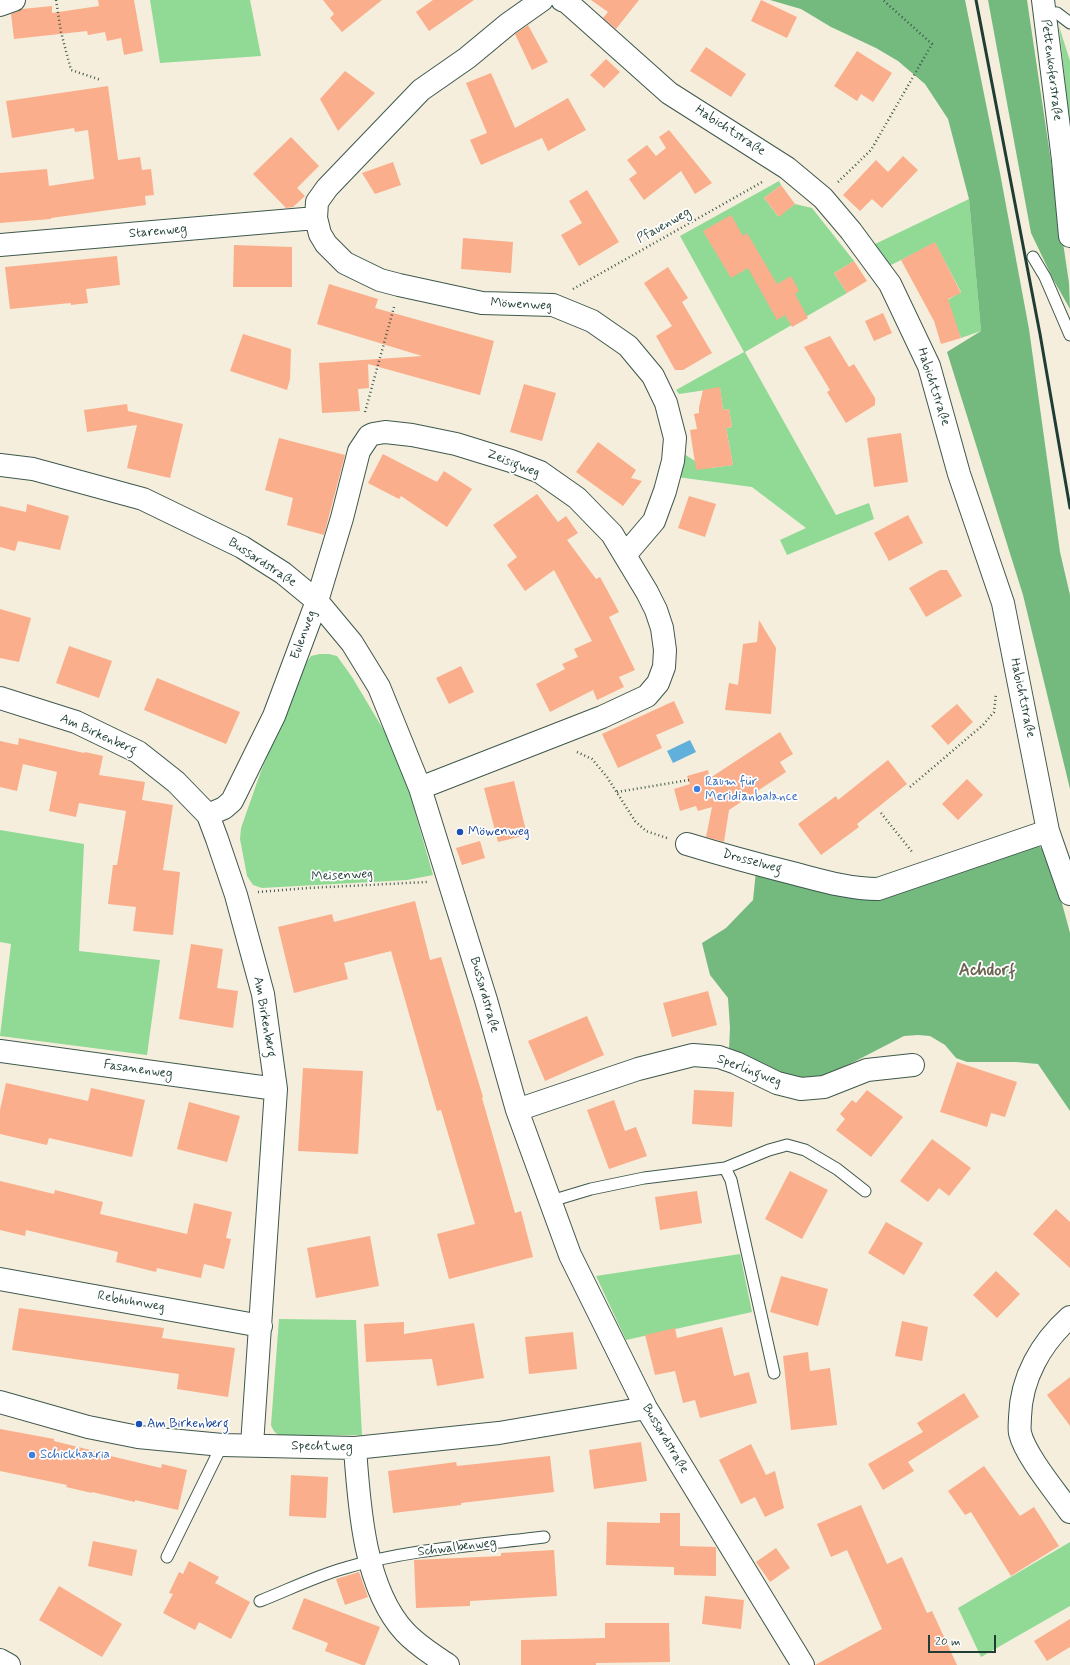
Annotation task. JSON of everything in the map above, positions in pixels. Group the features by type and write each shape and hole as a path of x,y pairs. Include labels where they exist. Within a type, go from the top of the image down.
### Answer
{"street":[{"path":"0,5 14,0"},
{"name":"Möwenweg","path":"542,0 508,24 467,58 421,90 327,188 317,202 316,218 320,234 326,244 345,264 380,280 399,286 482,303 553,305 592,321 628,346 653,376 666,403 675,438 673,460 665,491 654,521 625,555"},
{"name":"Habichtstraße","path":"562,0 567,2 670,93 787,168 823,198 890,284 929,366 959,474 1003,603 1048,831 1070,894"},
{"name":"Pettenkoferstraße","path":"1043,6 1063,160 1070,236"},
{"name":"Starenweg","path":"0,245 316,218"},
{"name":"Zeisigweg","path":"369,436 385,432 412,435 456,444 540,472 577,498 612,534 625,555"},
{"name":"Eulenweg","path":"208,815 224,808 232,801 274,716 317,601 342,518 359,451 369,436"},
{"name":"Bussardstraße","path":"0,465 34,468 143,500 242,547 283,573 317,601 352,643 379,688 420,788 450,881 517,1110 570,1255 646,1408 803,1665"},
{"path":"420,788 602,717 647,696 658,683 664,667 664,643 662,628 656,610 625,555"},
{"name":"Am Birkenberg","path":"0,698 76,722 138,752 176,782 208,815 236,895 263,994 276,1090 252,1445"},
{"name":"Drosselweg","path":"687,844 802,876 863,889 878,889 1048,831"},
{"name":"Fasanenweg","path":"0,1051 276,1090"},
{"name":"Sperlingweg","path":"517,1110 638,1069 693,1055 720,1057 736,1063 776,1083 800,1088 824,1087 867,1070 913,1065"},
{"name":"Rebhuhnweg","path":"0,1279 261,1326"},
{"path":"1070,1317 1051,1335 1032,1365 1020,1401 1020,1432 1032,1457 1070,1512"},
{"name":"Spechtweg","path":"0,1402 88,1427 138,1437 222,1445 355,1448 500,1433 646,1408"},
{"path":"355,1448 360,1510 374,1577 386,1607 405,1632 429,1652 448,1665"},
{"path":"0,1660 9,1665"}],"lane":[{"path":"1043,6 1057,13 1070,23"},
{"path":"1033,257 1045,277 1070,335"},
{"path":"551,1201 590,1189 644,1178 725,1168 756,1155 787,1145 805,1150 837,1169 865,1191"},
{"path":"725,1168 731,1180 774,1373"},
{"path":"166,1557 222,1445"},
{"name":"Schwalbenweg","path":"260,1601 345,1568 371,1562 410,1554 544,1537"}],"path":[{"path":"56,0 61,32 71,70 101,80"},
{"path":"823,198 870,150 932,44 883,0"},
{"name":"Pfauenweg","path":"553,305 562,295 787,168"},
{"path":"369,436 364,417 399,286"},
{"path":"910,787 983,725 994,712 996,690"},
{"path":"572,751 592,759 607,777 635,821 646,831 687,844"},
{"path":"617,792 689,780"},
{"path":"881,813 929,872"},
{"name":"Meisenweg","path":"236,895 308,888 450,881"}],"green space":[{"path":"150,0 250,0 261,56 160,63"},
{"path":"770,0 965,0 1000,173 1029,329 1060,552 1070,595 1070,789 1023,595 947,352 981,331 969,199 948,119 925,84 898,61 876,48 831,27 801,9"},
{"path":"988,0 1027,0 1069,283 1070,309 1053,279 1031,233"},
{"path":"1059,26 1070,61 1070,127"},
{"path":"779,181 781,185 764,198 778,216 795,204 812,208 854,261 834,273 847,293 745,352 836,515 869,503 874,519 787,555 780,540 806,528 752,487 677,477 681,452 695,461 709,459 710,468 733,465 726,428 732,427 729,409 723,410 720,388 679,394 676,390 744,352 680,236"},
{"path":"969,199 981,331 961,338 946,301 961,292 935,243 889,266 875,244"},
{"path":"320,654 337,656 352,677 386,734 406,781 433,875 407,880 262,888 253,885 247,876 240,839 241,828 261,771 306,663 311,656"},
{"path":"0,830 84,844 79,951 160,960 147,1055 0,1036 11,944 0,942"},
{"path":"1021,844 1039,846 1049,855 1070,933 1070,1111 1038,1064 1016,1062 967,1062 956,1058 945,1045 930,1036 904,1036 844,1067 830,1076 807,1080 786,1076 729,1050 730,1028 728,998 710,975 702,943 726,928 753,900 756,871 863,889"},
{"path":"740,1254 752,1312 626,1340 596,1276"},
{"path":"279,1319 356,1320 362,1435 285,1436 279,1435 274,1431 271,1425"},
{"path":"1070,1542 1070,1606 981,1657 958,1608"}],"water":[{"path":"690,740 696,752 673,763 667,751"}],"building":[{"path":"98,0 134,0 143,51 124,55 121,38 107,41 105,32 88,35 87,31 14,39 11,14 22,9 52,6 52,13 99,6"},
{"path":"323,0 382,0 342,32 330,18 334,14"},
{"path":"433,0 474,0 429,31 416,12"},
{"path":"591,0 639,0 616,29 603,18 608,12"},
{"path":"761,0 797,17 787,38 751,21"},
{"path":"528,25 548,62 532,70 515,34"},
{"path":"706,47 746,74 731,97 690,71"},
{"path":"857,51 892,73 873,102 861,94 857,101 834,86"},
{"path":"606,59 620,72 604,88 590,75"},
{"path":"345,71 375,93 338,131 320,99"},
{"path":"491,73 515,128 568,98 586,130 548,151 542,138 481,165 470,140 487,133 466,83"},
{"path":"108,86 118,160 140,157 142,170 151,169 154,195 145,196 146,205 51,219 0,223 0,173 47,169 49,186 94,179 88,130 75,132 74,128 12,138 6,101"},
{"path":"669,130 712,183 695,194 681,171 644,200 629,179 637,173 627,160 647,145 656,156 666,148 659,137"},
{"path":"291,137 319,166 297,188 305,196 293,207 286,208 253,174"},
{"path":"903,156 918,170 882,208 872,199 860,211 843,195 876,160 888,172"},
{"path":"393,162 401,185 375,194 362,173"},
{"path":"781,185 795,204 779,217 764,198"},
{"path":"587,190 619,242 579,266 561,235 582,223 569,201"},
{"path":"731,215 743,236 747,233 777,284 791,276 799,291 795,294 808,318 792,327 785,315 777,320 748,268 731,278 703,231"},
{"path":"463,238 513,242 511,273 461,269"},
{"path":"935,242 961,293 948,299 961,338 941,344 934,321 901,260"},
{"path":"234,245 292,247 292,287 233,287"},
{"path":"117,256 120,285 86,289 88,303 71,305 71,303 10,309 5,267"},
{"path":"854,261 867,281 847,293 834,273"},
{"path":"668,267 688,298 682,302 712,353 683,370 675,370 656,336 672,326 644,283"},
{"path":"329,284 378,299 375,308 494,341 480,395 368,364 369,388 358,389 360,411 322,413 319,363 422,356 317,324"},
{"path":"883,313 892,333 874,341 865,321"},
{"path":"243,334 291,349 290,379 287,390 230,371"},
{"path":"830,336 849,367 854,364 875,398 875,405 846,423 827,392 830,390 804,347"},
{"path":"524,384 556,393 542,441 510,432"},
{"path":"720,387 723,410 729,409 732,427 726,428 733,465 696,470 690,430 697,429 694,414 699,413 703,390"},
{"path":"127,404 128,411 183,424 170,478 127,468 137,425 87,432 84,410"},
{"path":"901,433 908,482 874,487 867,438"},
{"path":"279,438 345,455 324,535 287,525 293,498 265,490"},
{"path":"598,442 636,470 631,478 642,481 623,506 576,472"},
{"path":"383,454 437,482 444,471 472,489 447,527 401,496 399,499 368,483"},
{"path":"537,494 558,522 566,516 578,533 567,540 596,579 600,577 619,612 609,617 635,670 619,677 624,687 597,700 593,690 550,712 536,684 565,669 562,664 578,657 574,649 592,641 554,570 525,591 507,565 517,557 493,525"},
{"path":"689,496 716,504 705,537 678,528"},
{"path":"27,504 69,516 60,550 18,541 15,551 0,547 0,506 26,512"},
{"path":"908,515 923,543 889,561 874,533"},
{"path":"940,570 947,570 962,596 926,617 909,588"},
{"path":"0,609 31,618 19,662 0,658"},
{"path":"759,620 776,648 771,714 725,710 729,683 738,685 743,644 757,642"},
{"path":"69,646 112,661 99,698 56,683"},
{"path":"461,666 474,692 449,704 436,678"},
{"path":"157,678 240,712 226,744 144,710"},
{"path":"674,701 684,723 656,735 662,748 618,768 602,734"},
{"path":"957,704 973,722 948,745 931,726"},
{"path":"780,732 793,754 780,762 786,772 729,810 724,842 706,837 712,807 698,811 696,806 680,811 674,789 690,784 687,776 708,770 710,778"},
{"path":"19,738 103,756 99,775 145,782 142,800 173,805 163,870 180,872 173,935 133,931 136,907 108,904 113,865 117,865 126,811 79,803 76,817 49,811 57,772 23,764 17,791 0,787 0,741 18,745"},
{"path":"888,760 907,784 857,824 859,827 821,855 798,824 836,796 838,800"},
{"path":"967,779 983,795 958,820 942,804"},
{"path":"514,781 527,835 498,842 484,788"},
{"path":"480,841 485,858 462,865 456,848"},
{"path":"415,901 430,960 441,957 483,1097 482,1098 515,1213 521,1211 533,1257 449,1279 437,1234 475,1224 441,1110 437,1111 391,951 344,963 348,979 294,993 278,927 332,914 334,922"},
{"path":"191,944 223,949 217,988 238,991 233,1028 179,1019"},
{"path":"708,991 717,1025 672,1037 663,1003"},
{"path":"587,1016 604,1055 545,1081 528,1041"},
{"path":"957,1062 1017,1082 1005,1117 991,1113 987,1127 940,1112"},
{"path":"303,1068 363,1071 358,1154 298,1151"},
{"path":"6,1083 88,1101 91,1088 145,1100 132,1157 49,1138 47,1145 0,1134 0,1110"},
{"path":"694,1090 734,1092 732,1127 692,1124"},
{"path":"867,1090 903,1117 871,1157 836,1130 845,1119 840,1114 852,1100 856,1103"},
{"path":"614,1100 625,1131 636,1127 647,1156 609,1169 587,1110"},
{"path":"189,1102 240,1116 227,1162 177,1149"},
{"path":"932,1139 971,1168 949,1196 939,1188 928,1202 900,1181"},
{"path":"790,1171 828,1190 802,1239 765,1219"},
{"path":"0,1181 54,1194 55,1190 103,1202 100,1214 187,1234 194,1203 232,1212 226,1238 231,1239 224,1269 204,1264 201,1278 157,1268 156,1272 116,1262 118,1252 26,1230 25,1236 0,1230"},
{"path":"697,1191 702,1223 660,1230 655,1197"},
{"path":"1056,1209 1070,1222 1070,1268 1033,1234"},
{"path":"886,1222 923,1243 904,1275 868,1253"},
{"path":"370,1236 379,1286 316,1298 307,1248"},
{"path":"996,1271 1020,1294 997,1318 973,1295"},
{"path":"781,1276 828,1289 818,1326 770,1312"},
{"path":"19,1308 164,1328 162,1338 235,1348 228,1397 177,1389 179,1374 12,1350"},
{"path":"902,1321 928,1327 922,1361 895,1356"},
{"path":"404,1322 404,1334 474,1323 484,1378 437,1386 432,1359 366,1362 364,1324"},
{"path":"722,1327 734,1376 749,1372 757,1403 700,1418 695,1400 683,1403 675,1371 655,1375 645,1335 675,1328 677,1338"},
{"path":"573,1332 577,1369 529,1374 525,1337"},
{"path":"808,1352 810,1371 830,1368 837,1425 791,1430 783,1356"},
{"path":"1070,1377 1070,1426 1047,1395"},
{"path":"964,1393 979,1417 908,1462 914,1471 883,1490 868,1464 923,1432 917,1423"},
{"path":"0,1429 54,1439 54,1441 161,1468 162,1464 187,1470 178,1510 135,1500 135,1502 92,1493 66,1487 67,1485 0,1471"},
{"path":"641,1442 647,1481 594,1489 589,1450"},
{"path":"751,1444 766,1475 775,1471 784,1508 765,1517 755,1497 741,1504 719,1460"},
{"path":"550,1456 554,1492 393,1513 388,1471 456,1462 457,1466"},
{"path":"984,1466 1020,1516 1034,1507 1059,1546 1011,1576 971,1512 965,1515 948,1491"},
{"path":"291,1475 328,1477 326,1518 289,1516"},
{"path":"861,1505 887,1564 902,1557 927,1613 932,1611 957,1665 815,1665 882,1629 847,1550 831,1557 817,1524"},
{"path":"660,1513 680,1513 680,1546 716,1547 716,1576 674,1575 674,1567 606,1565 607,1522 660,1523"},
{"path":"93,1541 137,1550 132,1576 88,1566"},
{"path":"776,1548 790,1568 770,1582 756,1562"},
{"path":"554,1550 557,1596 470,1601 470,1606 416,1608 414,1560 501,1556 501,1553"},
{"path":"189,1561 219,1577 215,1583 250,1602 231,1639 199,1622 195,1630 163,1613 173,1594 169,1593 179,1572 183,1574"},
{"path":"359,1572 368,1597 345,1605 336,1579"},
{"path":"59,1586 122,1624 102,1657 39,1620"},
{"path":"705,1596 744,1600 741,1629 702,1624"},
{"path":"304,1598 380,1627 365,1665 325,1651 328,1643 292,1629"},
{"path":"1070,1619 1070,1647 1047,1661 1034,1641"},
{"path":"605,1623 669,1623 670,1662 596,1663 596,1665 521,1665 521,1640 605,1638"}],"railway":[{"path":"976,0 1040,334 1070,508"}],"place":[{"name":"Raum für Meridianbalance","path":"697,789"},
{"name":"Möwenweg","path":"460,832"},
{"name":"Am Birkenberg","path":"139,1424"},
{"name":"Schickhaaria","path":"32,1455"}],"district":[{"name":"Achdorf","path":"987,971"}]}
